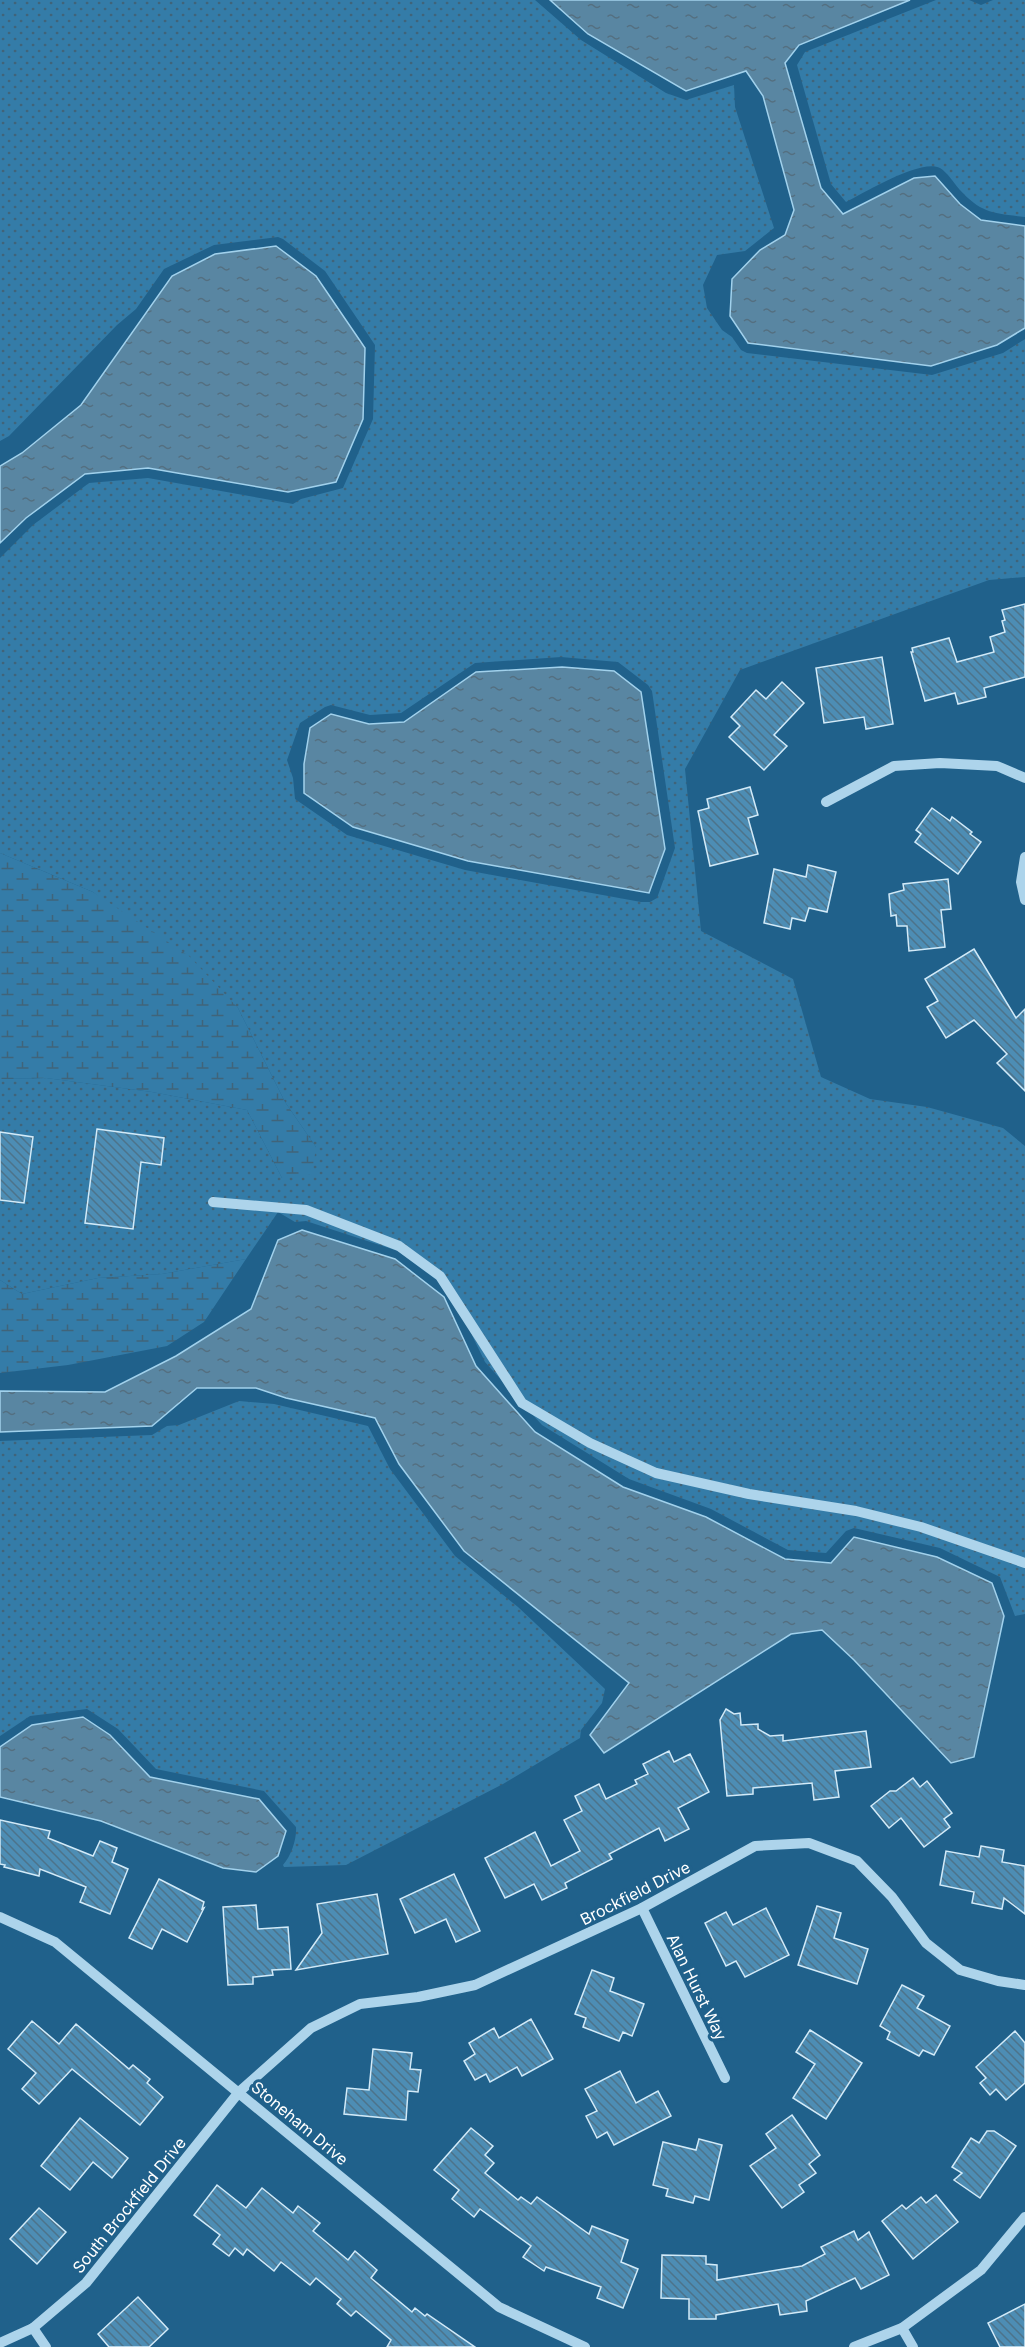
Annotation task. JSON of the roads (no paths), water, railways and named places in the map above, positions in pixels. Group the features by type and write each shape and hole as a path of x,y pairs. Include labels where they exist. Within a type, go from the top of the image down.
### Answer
{"street":[{"path":"826,802 894,765 940,763 997,766 1025,778"},
{"path":"1025,856 1022,882 1025,900"},
{"path":"213,1202 306,1210 399,1246 440,1276 522,1403 590,1443 656,1473 749,1494 856,1511 911,1524 1025,1563"},
{"name":"Brockfield Drive","path":"239,2092 312,2028 360,2004 418,1997 475,1985 642,1908 755,1846 809,1843 857,1861 892,1897 926,1943 960,1970 998,1981 1025,1985"},
{"name":"Alan Hurst Way","path":"642,1908 725,2078"},
{"name":"Stoneham Drive","path":"0,1917 55,1942 499,2307 585,2347"},
{"name":"South Brockfield Drive","path":"0,2343 33,2328 86,2283 239,2092"},
{"path":"854,2347 902,2328 981,2270 1025,2217"},
{"path":"33,2328 46,2347"},
{"path":"902,2328 913,2347"}],"water":[{"path":"550,0 910,0 799,45 785,63 821,188 843,214 914,178 935,176 960,204 981,220 1025,226 1025,328 997,345 931,366 748,343 730,316 732,279 760,250 785,235 794,210 763,96 746,71 686,91 588,34"},
{"path":"276,246 316,276 365,348 363,419 336,482 288,492 148,468 85,474 26,518 0,543 0,466 22,453 81,405 172,276 215,254"},
{"path":"562,667 614,671 641,692 665,849 649,893 468,861 353,827 304,793 304,764 310,728 331,714 369,724 404,722 476,672"},
{"path":"302,1230 395,1259 444,1297 476,1366 535,1432 623,1487 706,1517 785,1559 831,1563 854,1537 937,1557 992,1583 1004,1616 974,1757 951,1763 854,1660 822,1630 791,1634 604,1753 590,1735 629,1683 464,1551 399,1464 375,1418 286,1398 256,1388 197,1388 152,1426 0,1432 0,1391 105,1392 176,1356 251,1309 278,1240"},
{"path":"83,1717 110,1735 150,1777 259,1799 286,1831 278,1856 256,1872 223,1868 101,1821 0,1797 0,1747 32,1725"}]}
